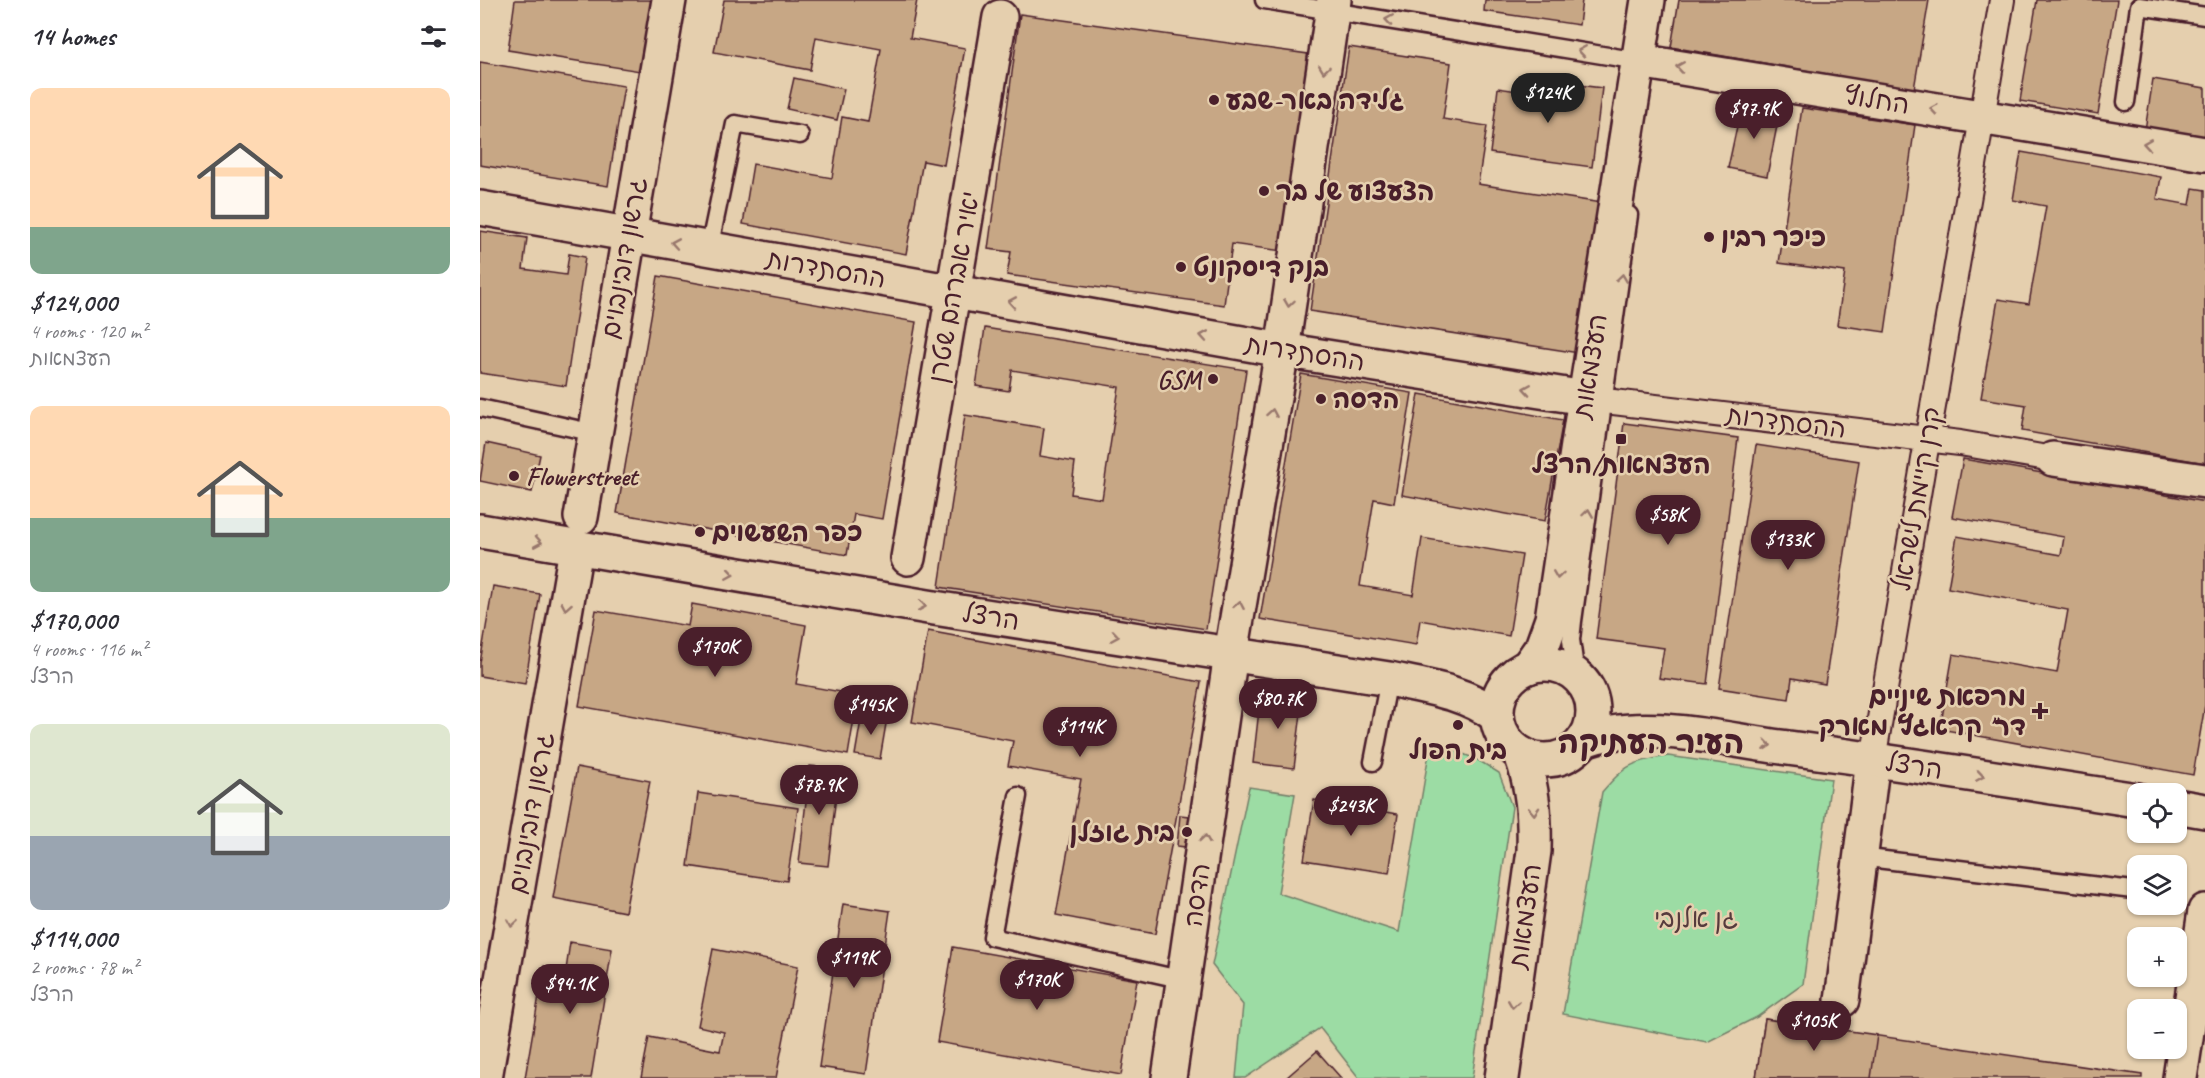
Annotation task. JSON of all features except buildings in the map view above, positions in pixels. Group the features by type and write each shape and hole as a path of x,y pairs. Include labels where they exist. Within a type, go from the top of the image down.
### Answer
{"street":[{"name":"גרשון דובינבוים","path":"581,517 669,0"},
{"name":"העצמאות","path":"1528,667 1542,647 1552,619 1595,399 1648,0"},
{"name":"קרן קיימת לישראל","path":"1842,1000 1873,760 2002,0"},
{"name":"הדסה","path":"1169,1078 1231,654 1282,350 1333,5"},
{"name":"יאיר אברהם שטרן","path":"908,558 1000,16"},
{"name":"החלוץ","path":"1640,61 2205,154"},
{"name":"ההסתדרות","path":"480,208 1282,350 1595,399 1927,439 2205,481"},
{"name":"הרצל","path":"480,531 928,607 1389,679 1458,695 1497,716"},
{"name":"גרשון דובינבוים","path":"485,1078 576,549"},
{"path":"1553,664 1576,675 1586,686 1592,706 1591,727 1584,740 1575,750 1563,757 1549,760 1534,759 1521,754 1509,744 1501,731 1497,716 1497,704 1507,681 1528,667 1553,664"},
{"name":"הרצל","path":"1584,740 1610,733 1654,730 2127,798"},
{"name":"העצמאות","path":"1502,1078 1534,851 1535,814 1532,789 1521,754"},
{"path":"2187,808 2205,811"},
{"path":"2180,1078 2205,911"}],"lane":[{"name":"החלוץ","path":"1264,0 1333,5 1640,61"},
{"path":"2126,102 2139,6 2205,16"},
{"path":"709,249 735,124 800,135"},
{"name":"העצמאות","path":"1576,675 1571,640 1595,399"},
{"path":"480,408 595,433"},
{"path":"1372,762 1389,679"},
{"path":"1018,796 992,937 1184,980"},
{"path":"1860,857 2127,889"}],"green space":[{"path":"1431,741 1478,760 1499,773 1512,807 1472,1078 1359,1078 1320,1028 1245,1078 1236,1078 1243,1005 1212,965 1249,787 1295,794 1278,893 1399,932"},
{"name":"גן אלנבי","path":"1668,756 1831,779 1803,984 1757,1017 1707,1042 1563,1014 1602,792 1630,766"}],"place":[{"name":"גלידה באר-שבע","path":"1214,100"},
{"name":"הצעצוע של בר","path":"1264,191"},
{"name":"כיכר רבין","path":"1709,237"},
{"name":"בנק דיסקונט","path":"1181,267"},
{"name":"GSM","path":"1213,379"},
{"name":"הדסה","path":"1321,399"},
{"name":"העצמאות/הרצל","path":"1621,439"},
{"name":"Flowerstreet","path":"514,476"},
{"name":"כפר השעשוים","path":"700,532"},
{"name":"מרפאת שיניים דר\" קראגץ' מארק","path":"2040,711"},
{"name":"בית הפול","path":"1458,725"},
{"name":"בית גוזלן","path":"1187,832"}],"district":[{"name":"העיר העתיקה","path":"1651,742"}]}
